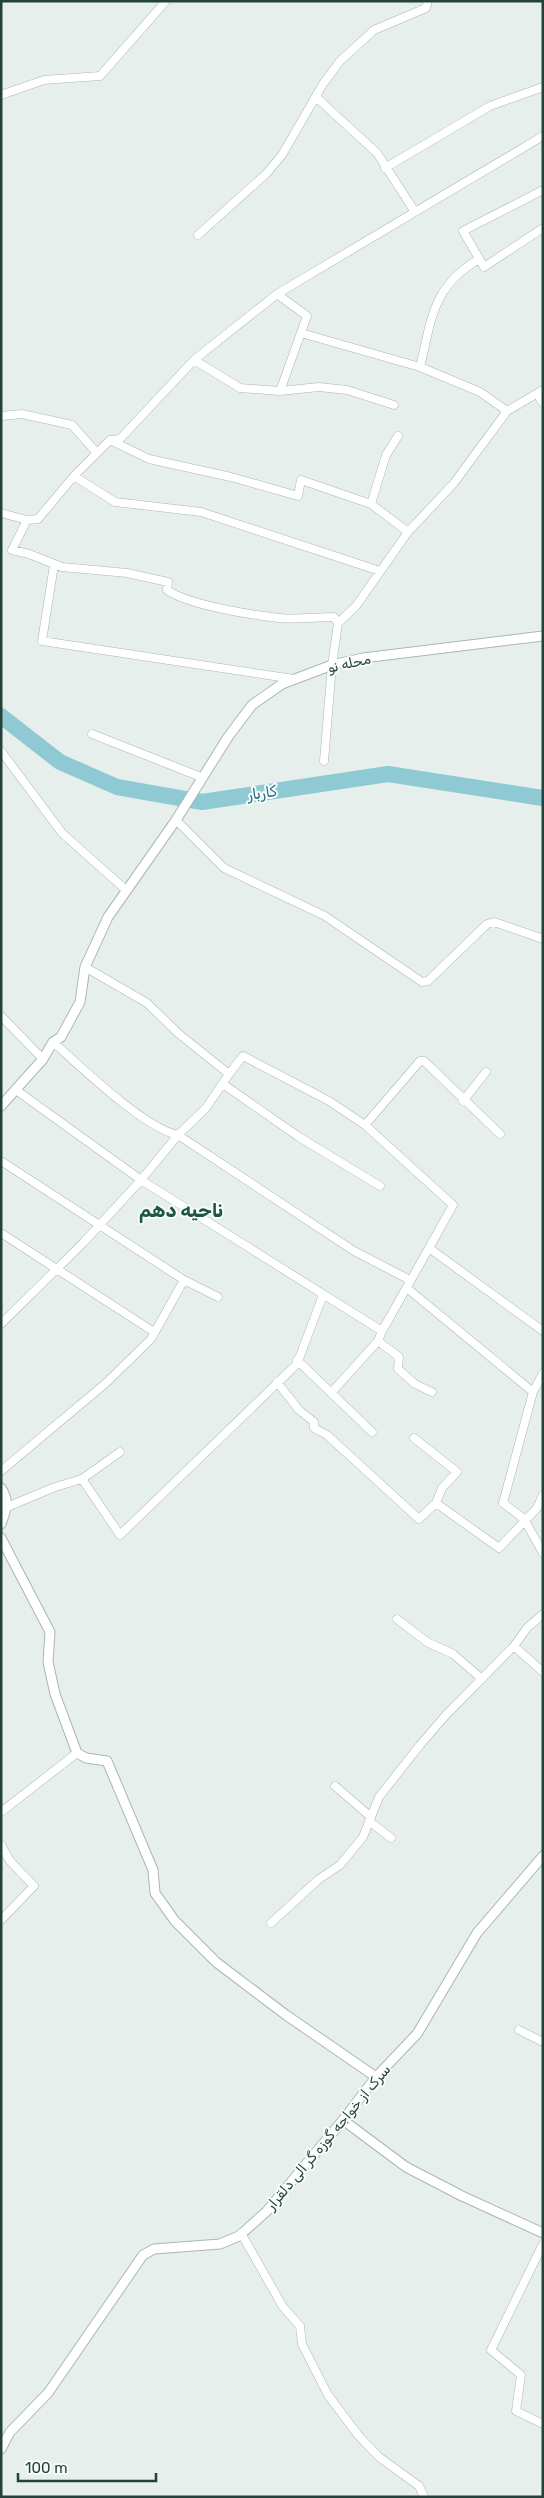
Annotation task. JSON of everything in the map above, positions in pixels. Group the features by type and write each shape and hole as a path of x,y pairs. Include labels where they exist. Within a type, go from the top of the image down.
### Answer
{"street":[{"path":"1,95 44,80 100,76 166,1"},
{"path":"198,235 266,174 282,155 340,60 374,30 426,8 428,1"},
{"path":"384,168 490,106 543,87"},
{"path":"316,97 377,153 384,168 415,212"},
{"path":"1,513 27,520 38,520 74,476 110,440 120,439 194,360 277,294 543,136"},
{"path":"543,190 464,229 463,233 484,267 543,228"},
{"path":"420,367 440,293 457,274 479,259"},
{"path":"277,294 307,316 280,391"},
{"path":"301,333 420,367 480,392 507,411"},
{"path":"194,360 240,388 280,391 319,387 347,390 394,404"},
{"path":"324,761 332,665 338,623 356,606 408,532 454,483 507,411 540,392 543,403"},
{"path":"1,416 22,414 72,426 97,453"},
{"path":"371,504 386,455 398,436"},
{"path":"110,440 149,459 231,477 298,496 301,480 371,504 408,532"},
{"path":"74,476 115,502 201,512 380,571"},
{"path":"27,520 12,550 29,554 54,565 127,573 168,582 167,590 177,597 228,608 280,618 334,617 338,623"},
{"path":"54,565 42,641 294,679"},
{"name":"محله نو","path":"1,1106 43,1059 53,1042 61,1038 80,1002 86,967 108,917 177,818 201,777 252,705 282,684 332,665 363,658 543,636"},
{"path":"92,734 201,777"},
{"path":"1,751 62,833 126,890"},
{"path":"177,818 224,868 324,916 422,982 428,981 487,924 494,922 543,939"},
{"path":"86,967 147,1003 179,1034 229,1074"},
{"path":"1,1016 43,1059"},
{"path":"53,1042 105,1088 165,1132 178,1135 354,1251 410,1280"},
{"path":"1,1324 101,1224 141,1180 178,1135 206,1108 243,1056 330,1100 366,1126 453,1204 410,1280 408,1289 382,1330 378,1341 331,1393"},
{"path":"366,1126 420,1061 427,1063 463,1101 500,1134"},
{"path":"463,1101 486,1072"},
{"path":"223,1084 299,1137 380,1186"},
{"path":"16,1090 141,1180 323,1296 382,1330"},
{"path":"1,1161 101,1224 184,1280 218,1297"},
{"path":"1,1233 154,1332"},
{"path":"429,1248 543,1331"},
{"path":"1,1472 106,1383 151,1339 184,1280"},
{"path":"408,1289 533,1392"},
{"path":"82,1479 120,1535 297,1364 323,1296"},
{"path":"378,1341 399,1357 398,1369 415,1384 432,1392"},
{"path":"297,1360 372,1432"},
{"path":"543,1374 533,1392 503,1502 524,1519 543,1553"},
{"path":"278,1382 299,1410 314,1422 314,1428 327,1435 419,1519 436,1503 442,1488 457,1472 414,1438"},
{"path":"7,1508 55,1487 82,1479 120,1452"},
{"path":"1,1488 7,1497 7,1508 1,1524"},
{"path":"436,1503 498,1548 524,1519 540,1510 543,1495"},
{"path":"1,1538 50,1632 48,1662 55,1694 78,1753 86,1758 107,1761 154,1870 155,1894 175,1920 216,1962 294,2021 376,2077"},
{"path":"271,1923 319,1878 340,1865 363,1836 379,1797 420,1745 445,1716 514,1646 527,1628 543,1614"},
{"path":"397,1619 427,1642 453,1654 482,1679"},
{"path":"514,1646 543,1672"},
{"path":"1,1812 78,1753"},
{"path":"335,1786 391,1838"},
{"path":"1,1846 10,1861 34,1886 1,1920"},
{"name":"سرک از خواجه گوزه گر الی دلقرار","path":"1,2449 10,2432 48,2393 143,2255 154,2250 220,2244 239,2236 267,2211 343,2120 376,2077 417,2034 477,1933 543,1856"},
{"path":"519,2030 543,2042"},
{"path":"343,2120 406,2166 462,2196 543,2233"},
{"path":"241,2233 283,2307 300,2326 302,2344 328,2395 358,2435 378,2457 419,2486 424,2497"},
{"path":"543,2244 490,2350 521,2375 516,2411 543,2424"}],"waterway":[{"name":"کاربار","path":"1,716 60,762 117,787 202,802 388,774 543,798"}],"district":[{"name":"ناحیه دهم","path":"181,1210"}]}
